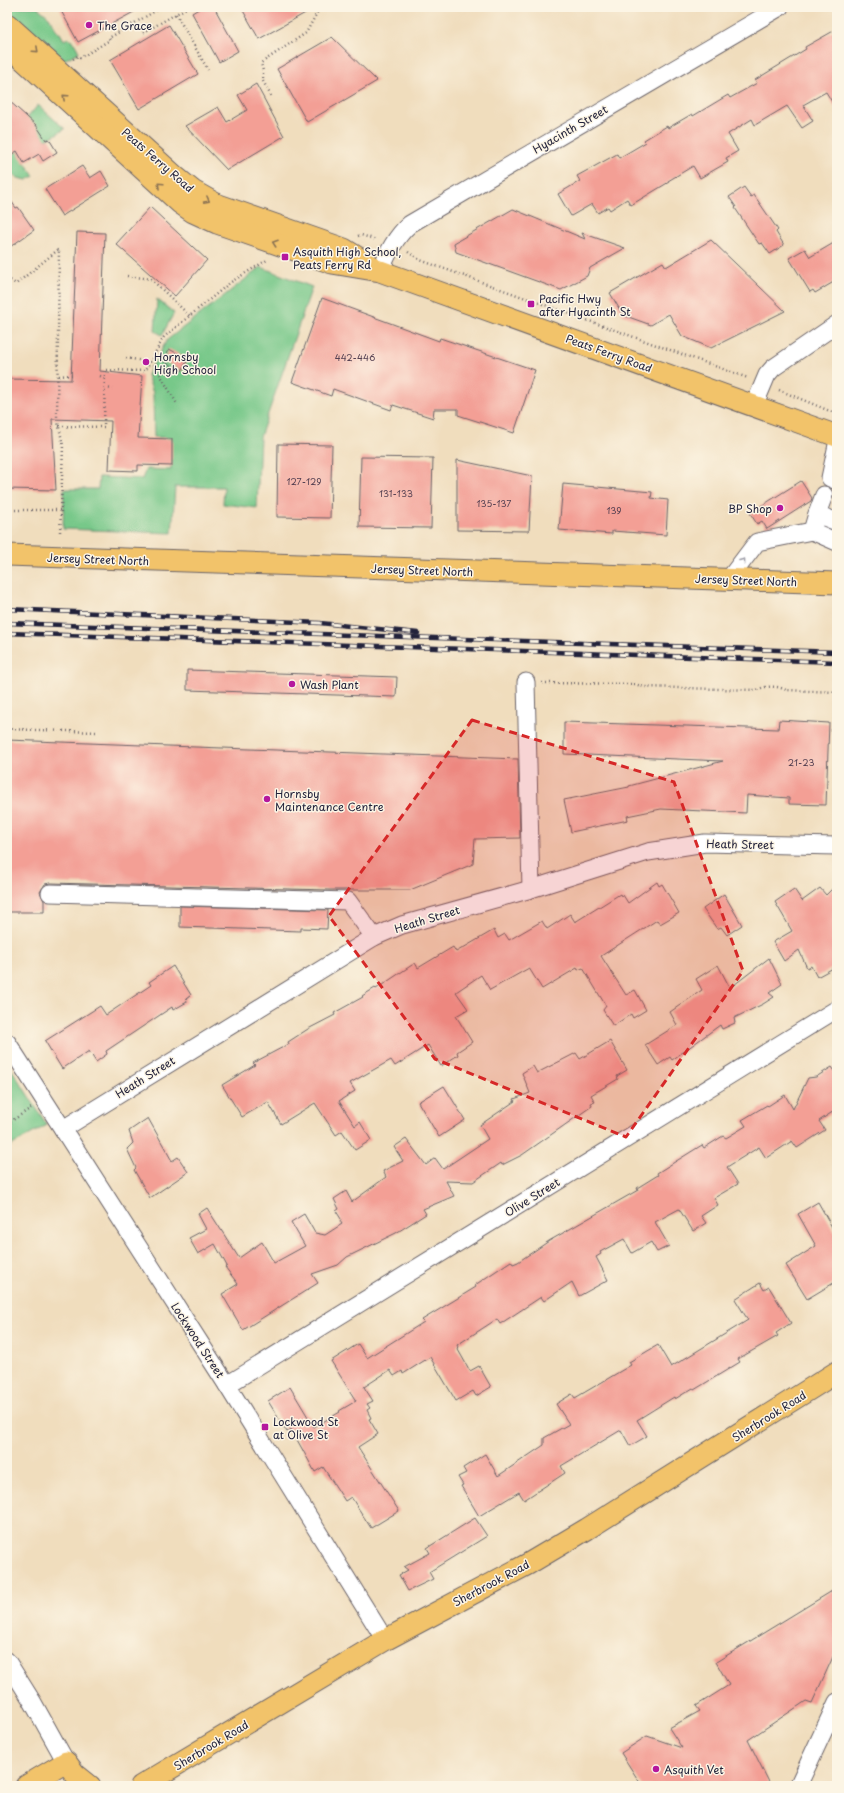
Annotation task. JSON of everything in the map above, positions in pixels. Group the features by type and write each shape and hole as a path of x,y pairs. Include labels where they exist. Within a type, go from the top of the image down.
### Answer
{"main road":[{"name":"Peats Ferry Road","path":"7,24 172,174 193,191 216,204 344,249 380,271"},
{"name":"Peats Ferry Road","path":"7,45 170,194 193,212 217,223 332,263 380,271 837,436"},
{"name":"Jersey Street North","path":"7,555 140,561 837,583"},
{"name":"Sherbrook Road","path":"141,1786 385,1640 528,1564 587,1530 837,1372"},
{"path":"26,1786 66,1762 75,1774 90,1786"}],"street":[{"name":"Hyacinth Street","path":"380,271 392,245 403,230 410,224 780,7"},
{"path":"754,406 767,375 773,368 837,324"},
{"path":"812,531 817,514 830,498 834,479 837,444"},
{"path":"817,514 837,522"},
{"path":"729,579 757,542 812,531 837,542"},
{"path":"526,682 531,889"},
{"name":"Heath Street","path":"63,1129 374,937 402,925 531,889 648,852 705,843 837,846"},
{"path":"50,893 348,901 374,937"},
{"name":"Olive Street","path":"227,1385 837,1009"},
{"name":"Lockwood Street","path":"7,1042 227,1385 385,1640"},
{"path":"7,1661 32,1701 66,1762"},
{"path":"798,1786 837,1702"}],"path":[{"path":"72,59 78,56 80,58 110,40 109,38 162,7"},
{"path":"143,33 188,7"},
{"path":"271,96 263,80 261,63 306,33 319,9"},
{"path":"176,14 208,70"},
{"path":"355,238 361,235 374,239"},
{"path":"7,278 16,284 59,249 59,376 57,418 62,445 60,532"},
{"path":"408,252 420,260 742,375"},
{"path":"59,426 104,427 105,370 145,371 164,337 231,282 271,257"},
{"path":"128,276 151,279 190,316"},
{"path":"126,358 150,362 157,368 177,404"},
{"path":"59,376 72,375"},
{"path":"100,376 105,378"},
{"path":"105,388 113,389"},
{"path":"786,392 837,414"},
{"path":"7,510 61,510"},
{"path":"526,682 635,684 644,687 757,690 762,687 782,688 786,690 837,692"},
{"path":"7,729 97,732"},
{"path":"7,1124 44,1099"}],"highlighted area":[{"path":"472,720 674,782 743,971 626,1137 435,1059 329,916"}],"green space":[{"path":"9,7 37,7 49,17 58,33 60,33 64,40 68,38 75,44 79,52 64,60 13,15"},
{"path":"38,105 65,129 46,140 7,129 29,116"},
{"path":"17,151 34,176 27,180 18,178 7,170 7,154 9,156"},
{"path":"261,267 312,287 260,437 257,508 223,504 224,487 175,487 172,533 63,529 64,489 98,489 99,477 142,479 146,469 171,470 171,438 154,437 153,393 147,375 167,340"},
{"path":"157,299 174,313 162,335 155,331"},
{"path":"7,1062 47,1125 7,1148"}],"building":[{"name":"The Grace","path":"59,7 143,7 78,42"},
{"path":"202,7 214,7 238,51 219,62 192,13"},
{"path":"241,7 316,7 259,39"},
{"path":"169,25 198,74 139,109 110,60"},
{"path":"837,29 837,110 826,92 803,105 813,121 802,128 787,106 755,125 752,119 728,134 738,151 726,158 728,162 700,178 693,166 631,205 627,199 610,210 608,207 598,213 592,204 571,216 558,194 580,181 577,176 617,154 619,158 646,142 644,140 667,126 668,128 692,114 693,116 728,95 730,98 757,83 755,80 806,49 805,47"},
{"path":"332,37 377,81 307,122 277,69"},
{"path":"256,84 284,136 227,170 185,126 218,107 227,122 247,110 238,95"},
{"path":"7,99 36,125 46,140 49,139 57,152 43,161 39,154 24,163 17,151 7,157"},
{"path":"82,166 90,178 101,171 110,186 62,216 45,189"},
{"path":"744,187 751,197 754,195 778,230 776,232 784,245 770,254 762,243 759,244 729,197"},
{"path":"7,195 16,208 18,207 34,230 7,249"},
{"path":"150,207 207,260 175,296 116,244"},
{"path":"513,209 585,239 582,233 625,248 590,268 587,276 561,290 456,252 454,243"},
{"path":"77,232 105,233 100,371 142,376 138,438 172,439 172,466 138,465 138,471 109,470 111,421 52,419 56,490 7,489 7,379 71,380"},
{"path":"711,240 785,311 711,348 682,336 669,314 651,325 623,315 610,293 663,262 666,267"},
{"path":"837,241 837,280 815,293 813,290 810,292 789,258 805,249 810,257"},
{"path":"322,298 439,341 440,338 535,370 514,433 458,415 458,409 434,409 433,418 393,405 391,410 333,389 331,396 292,382"},
{"path":"169,349 188,359 182,371 163,361"},
{"path":"278,444 332,445 330,518 277,517"},
{"path":"361,457 433,458 431,528 359,527"},
{"path":"457,460 532,476 529,531 457,530"},
{"name":"BP Shop","path":"801,481 812,498 811,501 767,529 762,521 757,524 750,513"},
{"path":"563,484 652,492 651,498 668,500 666,535 612,531 612,534 559,530"},
{"name":"Wash Plant","path":"187,670 397,677 396,697 187,690"},
{"path":"779,720 829,723 826,805 789,804 789,798 747,795 746,813 661,809 627,816 628,820 571,832 564,800 629,787 723,761 564,754 564,722 778,729"},
{"name":"Hornsby Maintenance Centre","path":"7,740 518,759 520,838 475,839 473,864 410,890 329,890 50,883 45,884 40,892 44,901 44,912 7,912"},
{"path":"657,882 659,886 662,884 679,913 660,924 657,920 601,956 626,995 635,990 646,1010 633,1018 631,1014 613,1026 603,1010 606,1006 583,968 578,970 577,968 542,989 529,968 490,990 481,975 456,992 468,1009 456,1016 472,1042 457,1052 458,1055 441,1066 428,1045 395,1066 391,1060 350,1083 355,1091 339,1101 355,1126 360,1122 371,1140 355,1150 342,1131 336,1135 315,1103 281,1124 268,1102 242,1117 222,1085 255,1065 253,1063 289,1044 288,1042 308,1029 335,1015 334,1013 363,997 362,996 375,988 376,989 415,963 418,968 453,947 456,952 494,930 498,938 505,934 509,940 542,921 547,929 570,914 575,922 620,894 621,896 623,895 628,903"},
{"path":"837,884 837,966 817,977 811,966 807,968 799,950 784,961 773,942 792,931 775,902 794,889 802,901 820,888 826,895"},
{"path":"724,894 742,925 727,935 721,927 717,929 703,909"},
{"path":"180,906 328,910 327,929 301,928 301,931 180,927"},
{"path":"769,958 782,984 769,993 774,997 734,1018 735,1023 722,1029 720,1025 672,1060 670,1057 658,1065 645,1045 677,1025 670,1012 702,990 696,979 718,965 730,988"},
{"path":"173,966 191,995 186,999 187,1002 173,1010 172,1007 106,1051 107,1054 96,1062 89,1051 62,1069 45,1041 100,1006 106,1015 151,985 149,982"},
{"path":"610,1041 627,1070 617,1076 618,1079 591,1095 595,1102 591,1103 592,1106 522,1155 502,1165 501,1163 473,1182 446,1181 454,1196 423,1209 426,1214 396,1233 347,1257 338,1265 312,1274 318,1283 243,1330 222,1294 238,1284 225,1267 227,1266 215,1244 198,1254 189,1238 206,1229 198,1214 207,1208 239,1258 262,1242 274,1263 305,1246 291,1222 304,1214 315,1233 325,1235 342,1224 336,1211 339,1209 334,1199 346,1191 352,1202 386,1177 383,1171 403,1161 394,1147 406,1139 426,1165 435,1158 443,1169 488,1139 480,1125 515,1101 514,1099 530,1093 522,1073 533,1066 537,1073 576,1053 580,1059"},
{"path":"832,1067 837,1074 837,1109 819,1121 825,1130 797,1148 792,1141 766,1158 759,1147 727,1167 738,1184 714,1198 718,1205 701,1216 706,1223 693,1231 679,1209 655,1222 669,1246 657,1252 651,1242 632,1253 624,1239 600,1252 601,1254 596,1257 608,1280 579,1296 572,1282 544,1301 541,1297 500,1324 497,1319 457,1345 457,1348 470,1371 479,1366 491,1387 476,1396 473,1391 456,1401 430,1357 403,1374 402,1371 394,1376 390,1370 364,1387 373,1401 367,1404 370,1408 367,1410 371,1418 369,1419 378,1434 358,1447 399,1511 371,1528 351,1497 345,1501 323,1467 315,1472 291,1429 287,1432 268,1401 290,1387 314,1427 340,1412 339,1411 356,1401 331,1361 358,1344 367,1358 424,1322 422,1320 476,1287 475,1285 511,1261 513,1264 518,1262 549,1241 638,1190 637,1188 658,1175 657,1173 702,1145 704,1148 723,1136 726,1138 746,1126 742,1120 785,1095 793,1109 808,1078 816,1077"},
{"path":"444,1086 465,1120 439,1137 418,1102"},
{"path":"148,1118 172,1161 178,1157 188,1172 150,1198 134,1170 136,1168 127,1149 133,1143 129,1131"},
{"path":"818,1202 837,1236 837,1281 807,1299 786,1265 816,1246 798,1214"},
{"path":"760,1283 764,1290 769,1287 791,1323 776,1333 778,1336 738,1359 740,1362 694,1390 693,1388 675,1399 674,1397 637,1420 647,1436 630,1446 621,1430 561,1466 565,1473 524,1500 519,1492 479,1516 461,1486 463,1485 458,1477 466,1473 463,1468 485,1454 498,1476 544,1445 544,1438 569,1424 556,1404 572,1394 575,1398 631,1365 629,1362 658,1345 671,1367 748,1320 735,1299"},
{"path":"475,1518 487,1536 429,1572 433,1579 408,1591 399,1575 408,1570 404,1567 430,1553 427,1548"},
{"path":"837,1588 837,1648 812,1703 806,1701 748,1740 771,1786 642,1786 621,1753 647,1736 682,1748 669,1728 700,1711 696,1706 729,1685 716,1662"}],"railway":[{"path":"7,609 320,623 418,633"},
{"path":"7,623 837,652"},
{"path":"7,633 837,662"}],"place":[{"name":"The Grace","path":"89,25"},
{"name":"Asquith High School, Peats Ferry Rd","path":"285,257"},
{"name":"Pacific Hwy after Hyacinth St","path":"531,304"},
{"name":"Hornsby High School","path":"146,362"},
{"name":"BP Shop","path":"780,508"},
{"name":"Wash Plant","path":"292,684"},
{"name":"Hornsby Maintenance Centre","path":"267,799"},
{"name":"Lockwood St at Olive St","path":"265,1427"},
{"name":"Asquith Vet","path":"656,1769"}]}
